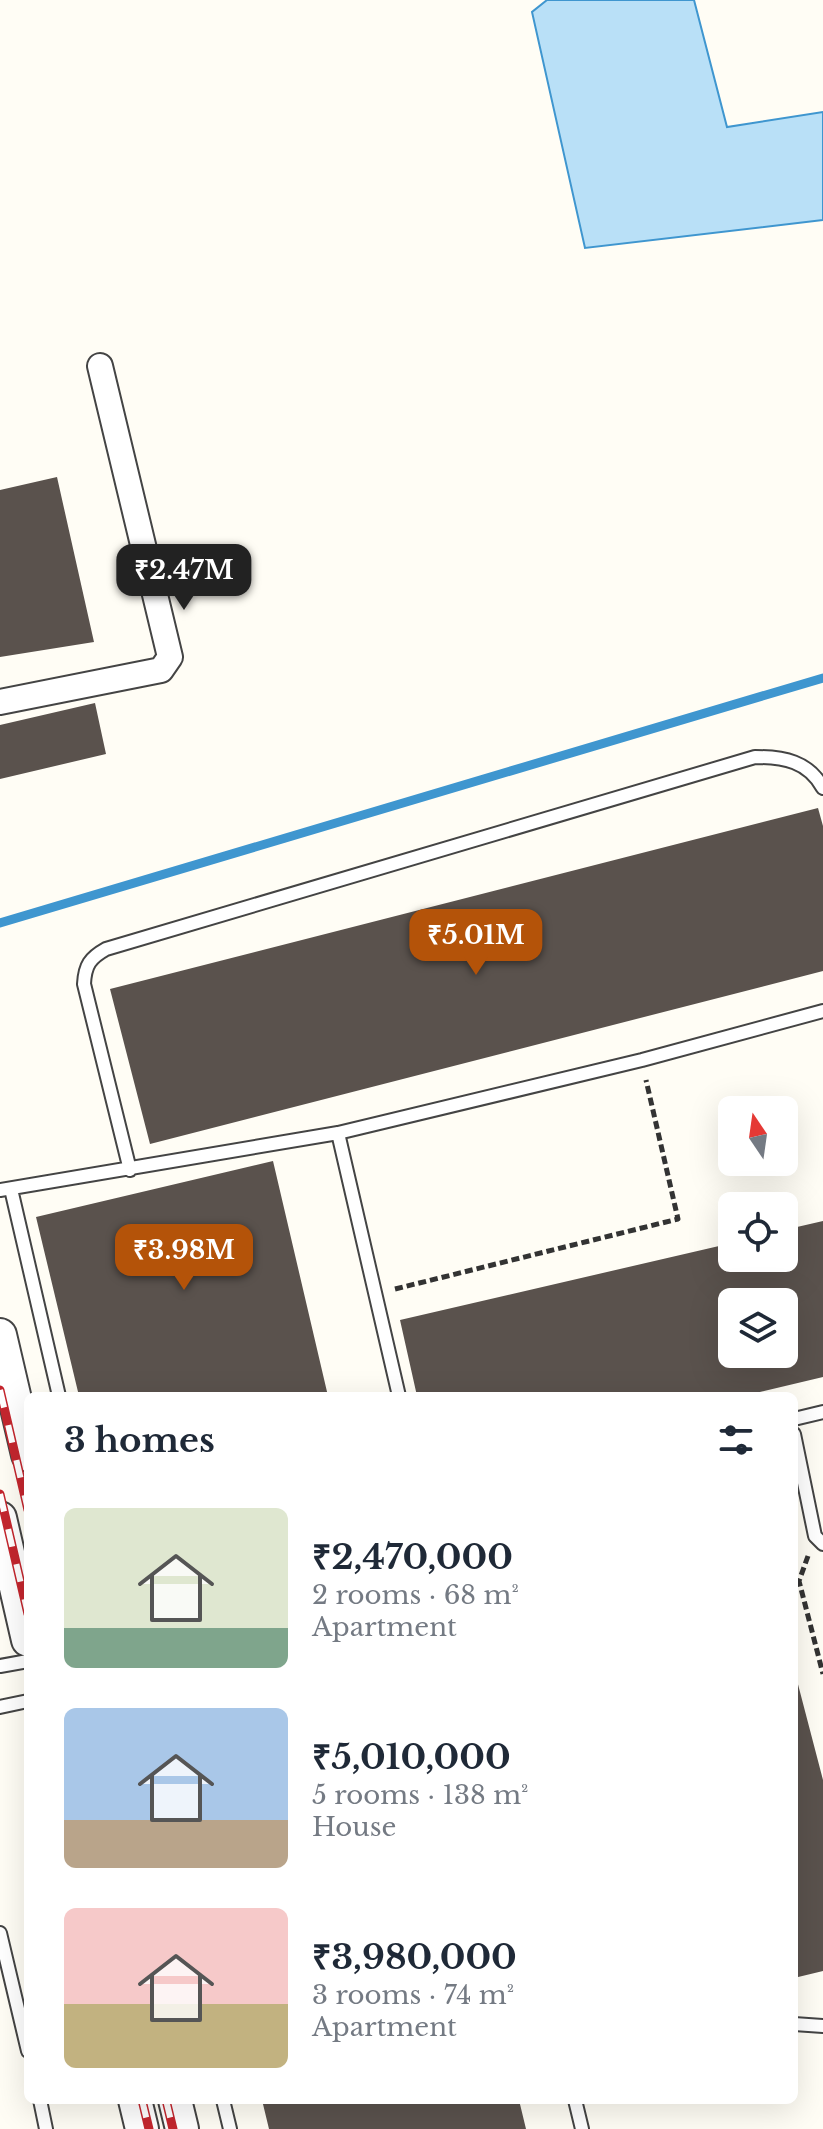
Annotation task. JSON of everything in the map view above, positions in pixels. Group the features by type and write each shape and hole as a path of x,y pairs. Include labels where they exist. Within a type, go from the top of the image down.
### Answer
{"street":[{"path":"0,702 161,670 170,657 100,366"},
{"path":"0,1335 24,1438"},
{"path":"0,1518 24,1623"},
{"path":"136,2104 142,2129"},
{"path":"176,2104 182,2129"}],"lane":[{"path":"130,1170 84,984 85,968 92,957 106,949 755,757 785,757 805,767 823,786"},
{"path":"58,1392 6,1190 338,1133 642,1060 823,1011"},
{"path":"338,1133 398,1392"},
{"path":"798,1418 823,1412"},
{"path":"798,1451 819,1540"},
{"path":"0,1666 24,1662"},
{"path":"0,1707 24,1702"},
{"path":"0,1933 24,2034"},
{"path":"798,2024 823,2026"},
{"path":"41,2104 46,2129"},
{"path":"224,2104 230,2129"},
{"path":"576,2104 582,2129"}],"path":[{"path":"375,1293 678,1219 642,1060"},
{"path":"819,1540 799,1581 823,1674"}],"water":[{"path":"547,0 694,0 727,127 823,112 823,220 585,248 532,12"}],"building":[{"path":"57,477 94,642 0,657 0,490"},
{"path":"95,703 106,754 0,779 0,725"},
{"path":"818,808 823,826 823,971 150,1144 110,989"},
{"path":"273,1161 327,1392 78,1392 36,1217"},
{"path":"823,1221 823,1377 760,1392 416,1392 400,1320 718,1246 718,1272 798,1272 798,1227"},
{"path":"798,1684 823,1780 823,1971 798,1977"},
{"path":"263,2104 520,2104 526,2129 269,2129"}],"waterway":[{"path":"0,923 823,678"}],"railway":[{"path":"0,1390 24,1493"},
{"path":"0,1494 24,1597"},
{"path":"143,2104 149,2129"},
{"path":"167,2104 173,2129"}]}
